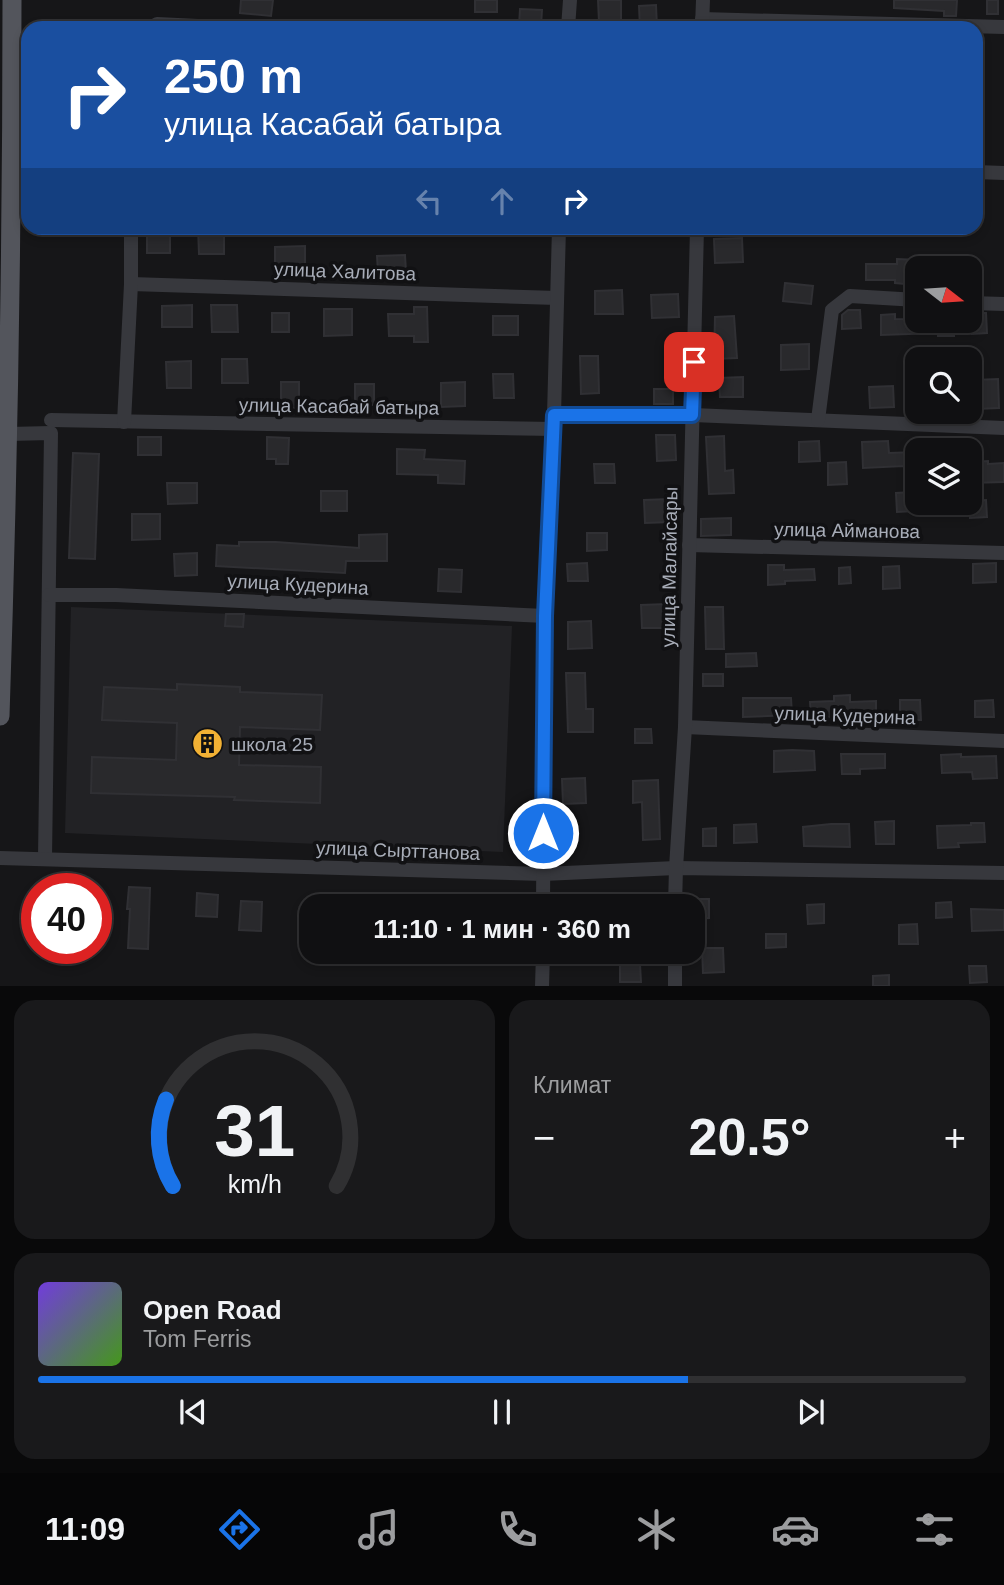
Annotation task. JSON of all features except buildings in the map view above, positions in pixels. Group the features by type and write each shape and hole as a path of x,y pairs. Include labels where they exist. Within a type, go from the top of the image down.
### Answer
{"main road":[{"path":"0,716 4,435 20,154 12,0"}],"street":[{"path":"568,21 570,0"},
{"path":"702,21 703,0"},
{"path":"983,27 1004,27"},
{"path":"983,172 1004,173"},
{"path":"124,422 131,235"},
{"path":"543,894 545,616 559,235"},
{"name":"улица Малайсары","path":"675,894 685,727 697,235"},
{"name":"улица Халитова","path":"131,284 557,298"},
{"path":"818,420 832,310 850,296 905,299"},
{"path":"982,303 1004,304"},
{"name":"улица Касабай батыра","path":"51,420 554,422 692,415 1004,428"},
{"path":"4,435 51,433 45,858"},
{"name":"улица Айманова","path":"689,545 1004,553"},
{"name":"улица Кудерина","path":"49,595 116,595 545,616"},
{"name":"улица Кудерина","path":"685,727 1004,741"},
{"name":"улица Сырттанова","path":"0,858 543,874 676,868 1004,873"},
{"path":"542,986 543,964"},
{"path":"675,964 675,986"}],"shaded area":[{"path":"71,607 512,626 503,852 65,833"}],"place":[{"name":"школа 25","path":"208,744"}],"route":[{"path":"543,833 545,616 554,415 692,415 694,362"}]}
